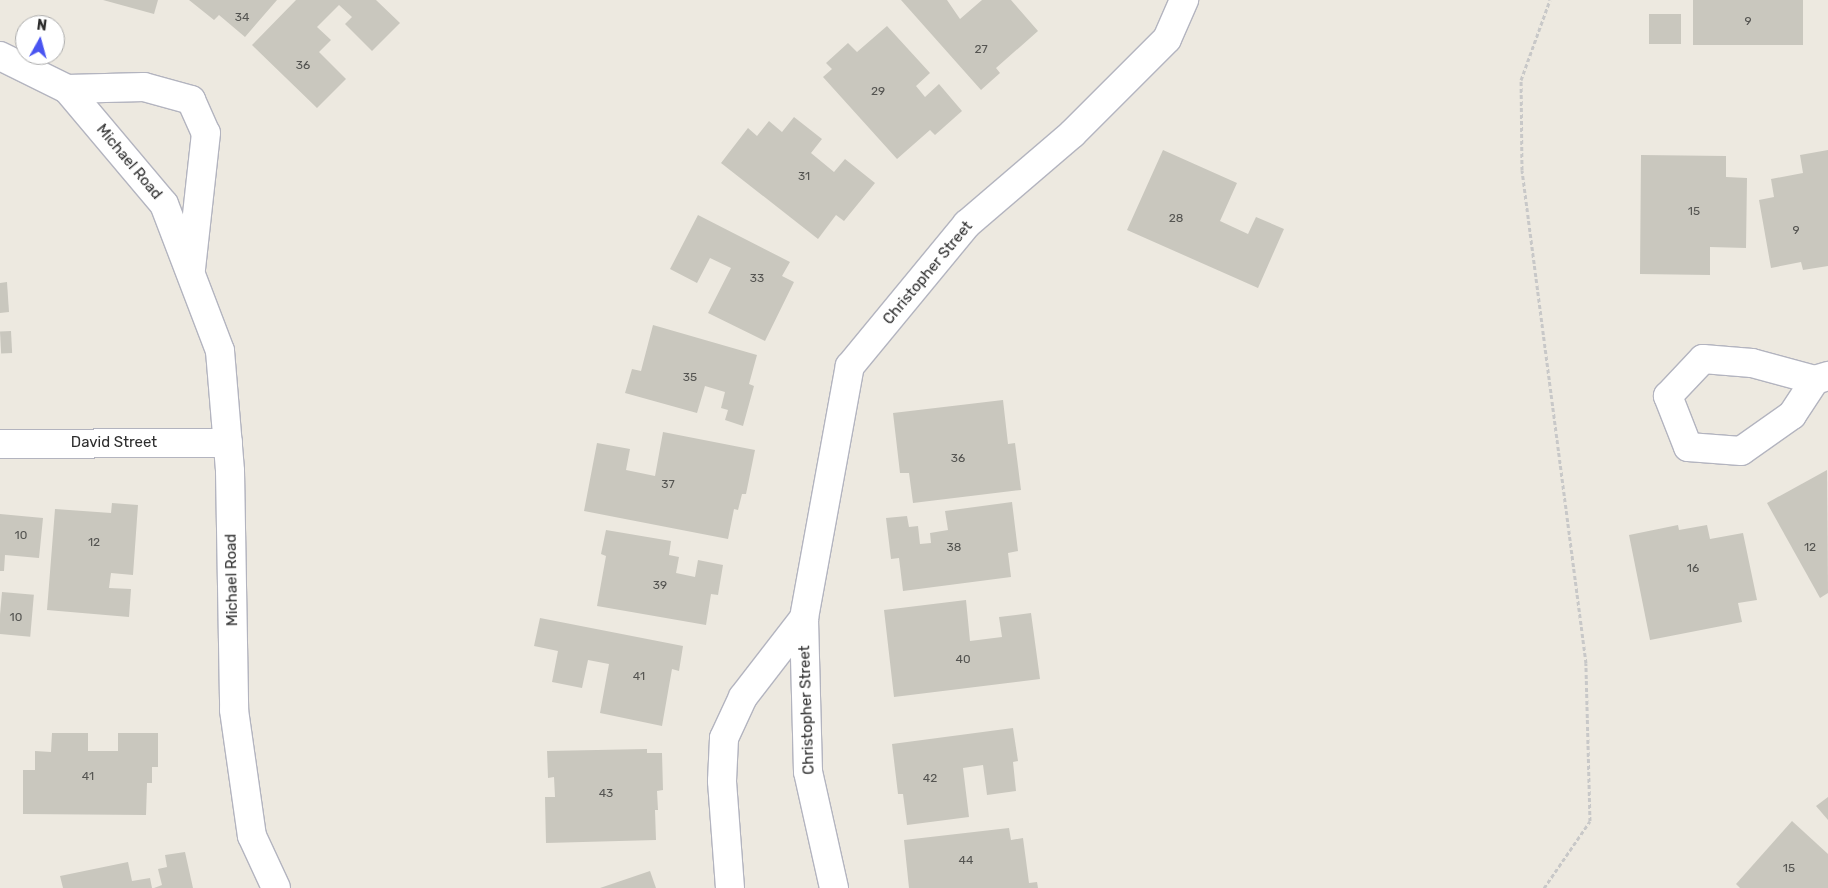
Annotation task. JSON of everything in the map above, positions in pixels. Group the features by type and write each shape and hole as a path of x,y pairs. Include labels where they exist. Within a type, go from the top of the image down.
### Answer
{"street":[{"name":"Christopher Street","path":"834,888 808,772 804,618 850,366 966,224 1072,134 1167,39 1184,0"},
{"name":"Michael Road","path":"0,56 67,89 164,204 191,270 220,351 228,443 234,710 252,836 276,888"},
{"name":"Michael Road","path":"67,89 144,87 190,100 206,133 191,270"},
{"path":"1703,360 1752,363 1822,378 1792,415 1741,451 1688,447 1668,396 1703,360"},
{"name":"David Street","path":"0,444 228,443"},
{"name":"Christopher Street","path":"730,888 722,781 724,738 743,696 804,618"}],"path":[{"path":"1544,888 1590,821 1586,663 1522,170 1521,80 1550,0"}],"building":[{"path":"103,0 158,0 154,14"},
{"path":"189,0 277,0 245,37 219,15 214,20"},
{"path":"296,0 376,0 400,23 372,51 345,24 352,17 339,5 317,27 331,40 319,52 346,79 317,108 252,45"},
{"path":"901,0 947,0 960,19 982,0 1011,0 1038,31 996,68 1000,73 981,90"},
{"path":"1693,0 1803,0 1803,45 1693,45"},
{"path":"1649,14 1681,14 1681,44 1649,44"},
{"path":"887,26 930,73 916,86 925,97 939,84 962,111 935,135 930,130 897,159 823,77 832,69 826,63 848,43 857,52"},
{"path":"794,117 822,139 811,153 834,172 845,159 875,183 844,221 836,215 818,239 721,163 748,128 757,136 769,121 782,132"},
{"path":"1163,150 1237,183 1220,221 1248,234 1256,217 1284,229 1258,288 1127,230"},
{"path":"1828,150 1828,266 1803,270 1801,262 1771,268 1759,200 1774,197 1771,179 1803,173 1800,155"},
{"path":"1641,155 1726,156 1726,177 1747,178 1746,248 1710,247 1710,275 1640,274"},
{"path":"698,215 790,262 782,276 794,282 765,341 708,313 731,268 710,258 697,283 670,269"},
{"path":"7,282 9,312 0,313 0,283"},
{"path":"653,325 757,355 749,384 754,386 743,426 725,420 728,410 721,408 725,392 705,386 697,413 625,393 632,369 641,371"},
{"path":"11,331 12,353 1,354 0,332"},
{"path":"1003,400 1008,444 1015,443 1021,490 913,503 909,473 900,473 893,413"},
{"path":"663,432 755,450 746,494 742,494 738,510 734,509 728,539 584,511 597,443 630,449 626,470 655,476"},
{"path":"1827,470 1828,593 1820,598 1767,503"},
{"path":"1012,502 1018,551 1008,553 1011,577 903,591 899,558 891,559 886,518 907,516 909,527 918,526 920,544 931,543 930,533 948,530 945,511"},
{"path":"112,503 138,505 133,575 111,573 109,588 131,589 129,617 47,610 55,509 111,513"},
{"path":"0,514 43,518 39,558 5,555 4,571 0,571"},
{"path":"1678,525 1679,530 1707,525 1710,539 1743,533 1757,600 1738,603 1742,622 1650,640 1629,535"},
{"path":"606,530 671,541 669,555 679,557 676,573 695,577 698,560 723,565 718,595 711,594 706,625 597,606 606,556 601,554"},
{"path":"2,592 34,595 30,637 0,634"},
{"path":"966,600 970,641 1002,637 999,617 1031,613 1040,679 894,697 884,610"},
{"path":"540,618 683,646 679,671 672,669 662,726 600,713 609,664 588,660 582,688 552,682 558,651 534,646"},
{"path":"1013,728 1018,761 1013,762 1016,791 987,795 983,765 963,768 969,817 907,825 903,794 898,794 892,744"},
{"path":"52,733 88,733 88,751 118,751 118,733 158,733 158,767 152,767 152,783 147,783 146,815 23,814 23,770 35,770 35,751 51,752"},
{"path":"647,749 647,753 662,753 663,790 657,791 658,810 655,810 656,840 546,843 545,797 555,797 554,777 548,778 547,751"},
{"path":"1828,797 1828,820 1816,806"},
{"path":"1792,821 1828,854 1828,888 1740,888 1736,884"},
{"path":"1009,828 1011,840 1023,838 1029,883 1037,882 1038,888 909,888 904,840"},
{"path":"185,852 193,888 154,888 162,885 158,869 167,867 165,855"},
{"path":"128,862 132,881 150,878 152,888 63,888 60,876"},
{"path":"650,871 656,888 600,888"}]}
